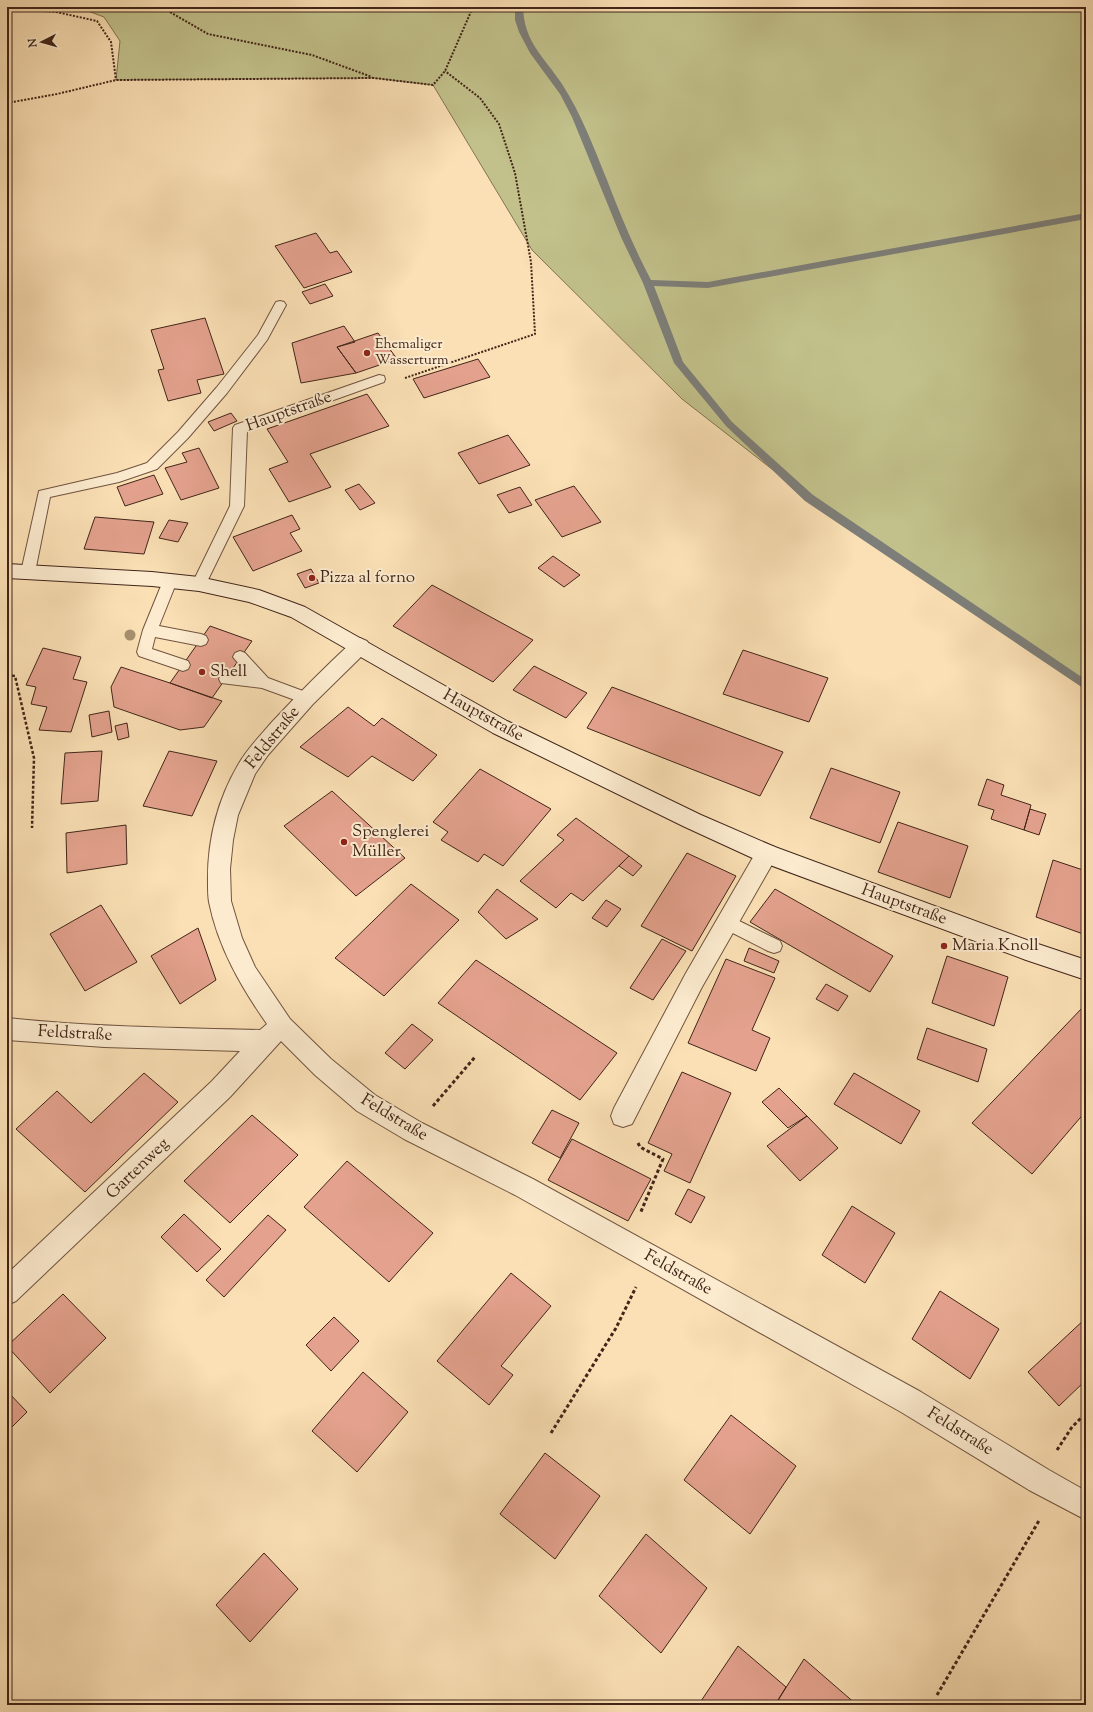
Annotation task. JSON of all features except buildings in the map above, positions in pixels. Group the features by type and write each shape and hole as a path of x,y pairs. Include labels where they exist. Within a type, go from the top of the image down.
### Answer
{"street":[{"name":"Hauptstraße","path":"7,571 199,584 252,595 298,612 500,727 693,821 767,854 1034,954 1086,970"},
{"name":"Feldstraße","path":"274,1034 262,998 246,973 231,938 220,901 219,869 222,840 227,814 246,770 261,749 306,698 360,646"},
{"path":"623,1116 694,980 767,854"},
{"name":"Feldstraße","path":"7,1029 48,1034 134,1038 274,1034 324,1067 366,1103 413,1132 524,1187 911,1402 1048,1485 1086,1506"},
{"name":"Gartenweg","path":"7,1292 221,1090 274,1034"}],"lane":[{"path":"28,572 44,494 119,477 152,466 183,435 222,390 263,337 280,305"},
{"name":"Hauptstraße","path":"199,584 236,506 240,428 379,379"},
{"path":"170,581 150,630 144,652 183,665"},
{"path":"150,630 201,640"},
{"path":"240,657 263,682"},
{"path":"226,679 263,682 306,698"},
{"path":"727,922 774,946"}],"path":[{"path":"161,7 208,34 312,56 374,78"},
{"path":"7,103 57,94 116,80 374,78 433,85 445,71 473,7"},
{"path":"7,8 56,12 97,21 111,42 116,80"},
{"path":"379,379 393,382 535,334 531,262 516,172 499,124 480,98 445,71"},
{"path":"7,675 15,676 34,758 32,828"},
{"path":"413,1132 429,1110 475,1057"},
{"path":"623,1116 640,1147 662,1160 628,1245"},
{"path":"551,1433 616,1328 650,1258"},
{"path":"937,1695 1048,1485 1072,1427 1086,1413"}],"shaded area":[{"path":"77,7 1086,7 1086,687 809,498 682,399 532,250 433,85 374,78 116,80 120,41 104,17"}],"waterway":[{"path":"519,7 519,20 528,43 557,83 576,117 625,237 648,283"},
{"path":"648,283 708,285 1086,216"},
{"path":"648,283 679,363 729,424 809,498 1086,686"}],"place":[{"name":"Ehemaliger Wasserturm","path":"367,353"},
{"name":"Pizza al forno","path":"312,578"},
{"name":"Shell","path":"202,672"},
{"name":"Spenglerei Müller","path":"344,842"},
{"name":"Maria Knoll","path":"944,946"}]}
